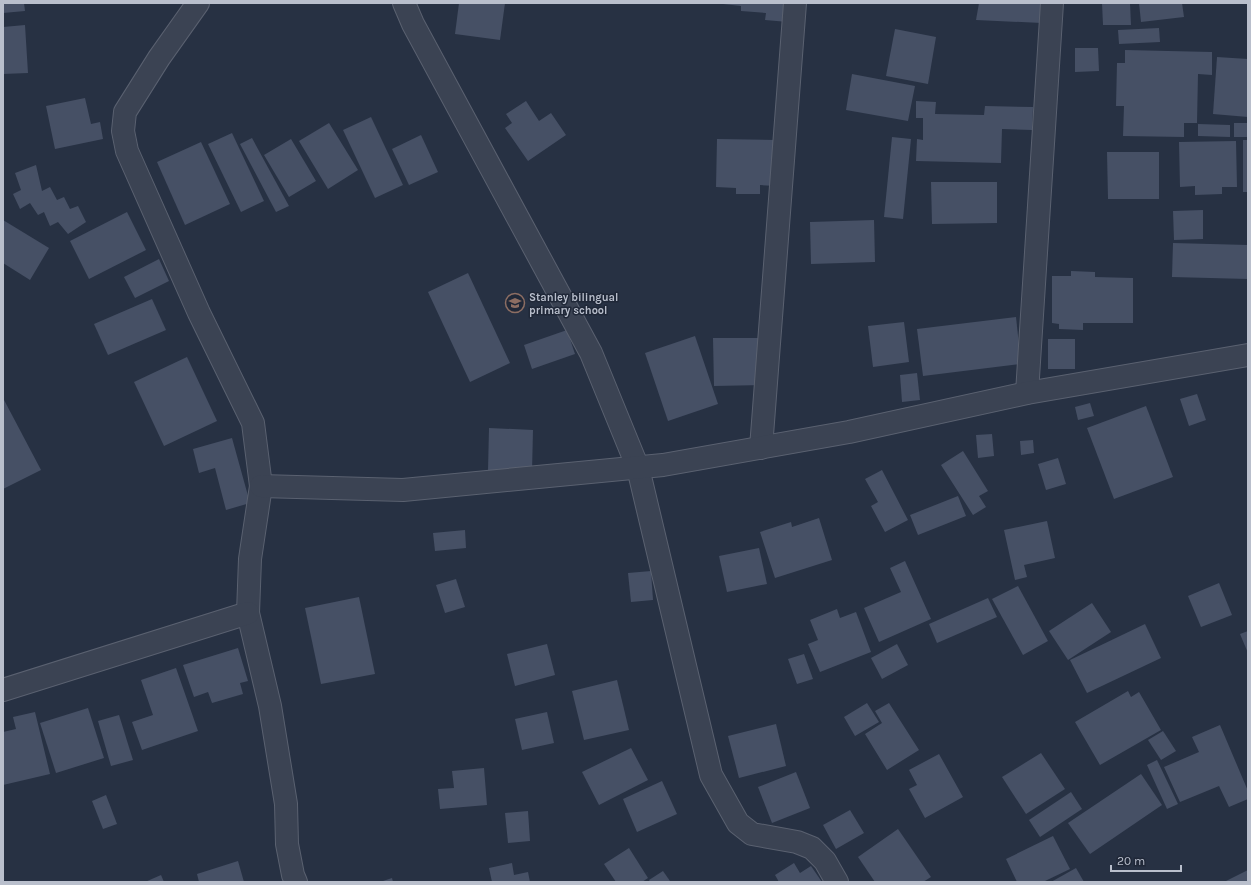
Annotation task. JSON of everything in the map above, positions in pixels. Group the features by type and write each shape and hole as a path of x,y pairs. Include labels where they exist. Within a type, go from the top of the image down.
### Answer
{"street":[{"path":"198,3 134,96 125,112 123,131 127,151 199,313 253,424 261,486 250,559 248,613 270,706 286,804 287,844 293,875 296,882"},
{"path":"404,3 413,24 591,353 638,468 711,775 738,823 752,834 797,842 812,848 825,861 837,882"},
{"path":"761,448 795,3"},
{"path":"1027,393 1052,3"},
{"path":"261,486 403,490 663,465 849,432 1027,393 1248,355"},
{"path":"3,690 248,613"}],"building":[{"path":"3,3 24,3 25,11 3,13"},
{"path":"459,3 505,3 500,40 455,34"},
{"path":"723,3 789,3 788,22 765,20 766,13 741,11 741,6"},
{"path":"979,3 1042,3 1042,23 976,20"},
{"path":"1102,3 1130,3 1131,25 1103,25"},
{"path":"1139,3 1182,3 1184,17 1141,22"},
{"path":"25,25 28,73 3,74 3,27"},
{"path":"1159,28 1160,42 1119,44 1118,30"},
{"path":"895,29 936,37 928,84 886,76"},
{"path":"1075,48 1098,48 1099,71 1075,72"},
{"path":"1125,50 1212,52 1212,75 1198,74 1197,123 1184,123 1184,137 1123,136 1124,106 1116,106 1117,63 1125,63"},
{"path":"1217,57 1248,59 1248,117 1213,114"},
{"path":"852,74 915,86 908,121 846,110"},
{"path":"85,98 91,124 100,122 103,139 55,149 46,106"},
{"path":"526,101 539,121 551,113 566,135 528,161 505,128 512,123 506,114"},
{"path":"916,101 936,102 935,114 984,115 985,106 1033,107 1032,130 1002,129 1001,163 916,161 917,139 923,140 923,118 916,118"},
{"path":"371,117 403,185 375,198 343,130"},
{"path":"329,123 358,170 328,189 299,141"},
{"path":"1234,123 1248,123 1248,137 1234,137"},
{"path":"1198,124 1230,125 1230,137 1198,136"},
{"path":"232,133 264,201 241,212 208,144"},
{"path":"421,135 438,172 409,185 392,149"},
{"path":"892,137 911,139 903,219 884,217"},
{"path":"252,138 289,206 276,212 240,144"},
{"path":"291,139 316,181 289,197 264,155"},
{"path":"717,139 777,140 776,186 760,185 760,194 736,194 736,188 716,187"},
{"path":"1243,140 1248,140 1248,192 1243,192"},
{"path":"1236,141 1237,187 1222,187 1222,194 1195,195 1195,186 1180,187 1179,142"},
{"path":"201,142 230,204 185,225 157,162"},
{"path":"1107,152 1159,152 1159,199 1108,199"},
{"path":"36,165 42,191 50,187 57,200 64,197 70,209 78,206 86,222 68,234 58,222 50,226 44,212 38,215 30,203 20,209 13,194 21,190 15,173"},
{"path":"931,182 997,182 997,223 932,224"},
{"path":"1203,210 1203,239 1174,240 1173,211"},
{"path":"127,212 146,250 89,279 70,241"},
{"path":"3,220 49,248 30,280 3,263"},
{"path":"874,220 875,262 811,264 810,222"},
{"path":"1173,243 1248,245 1248,279 1172,277"},
{"path":"159,259 169,281 135,298 124,277"},
{"path":"1071,271 1095,272 1095,277 1133,278 1133,323 1083,323 1083,330 1059,329 1059,324 1052,323 1052,276 1071,276"},
{"path":"468,273 510,363 470,382 428,292"},
{"path":"152,299 166,330 108,355 94,324"},
{"path":"1016,317 1021,364 923,376 917,329"},
{"path":"904,322 909,362 873,367 868,326"},
{"path":"567,330 575,354 532,369 524,345"},
{"path":"695,336 718,404 668,421 645,353"},
{"path":"713,338 763,338 764,385 714,386"},
{"path":"1048,339 1075,339 1075,369 1048,369"},
{"path":"187,357 217,421 164,446 134,382"},
{"path":"917,373 920,400 902,402 900,375"},
{"path":"1197,394 1206,420 1189,426 1180,399"},
{"path":"3,398 41,470 3,489"},
{"path":"1090,403 1094,416 1078,420 1075,407"},
{"path":"1146,406 1173,477 1114,499 1087,428"},
{"path":"489,428 533,430 532,472 488,471"},
{"path":"992,434 994,456 978,458 976,435"},
{"path":"232,438 250,503 226,510 215,468 199,473 193,449"},
{"path":"1033,440 1034,453 1021,455 1020,441"},
{"path":"963,451 988,491 979,496 986,507 973,515 941,465"},
{"path":"1058,458 1066,484 1046,490 1038,464"},
{"path":"882,470 908,520 885,532 871,506 878,502 865,479"},
{"path":"958,496 966,516 918,535 910,515"},
{"path":"819,518 832,560 775,578 760,532 791,522 792,527"},
{"path":"1047,521 1055,558 1024,565 1027,577 1015,580 1004,530"},
{"path":"465,530 466,548 435,551 433,533"},
{"path":"759,548 767,584 727,592 719,556"},
{"path":"905,561 931,619 879,642 864,608 901,592 890,568"},
{"path":"651,571 653,600 631,602 628,573"},
{"path":"456,579 465,607 445,613 436,585"},
{"path":"1219,583 1232,615 1201,627 1188,596"},
{"path":"1018,586 1048,641 1023,655 992,599"},
{"path":"359,597 375,674 321,684 305,608"},
{"path":"988,598 997,617 937,643 929,624"},
{"path":"1092,603 1111,632 1068,660 1049,631"},
{"path":"837,609 840,618 856,612 871,652 820,672 808,644 818,640 810,620"},
{"path":"1145,624 1161,658 1087,693 1070,660"},
{"path":"1248,631 1248,653 1240,634"},
{"path":"547,644 555,675 515,686 507,654"},
{"path":"897,644 908,665 882,679 871,658"},
{"path":"238,648 248,681 240,683 243,694 212,703 208,692 194,697 183,665"},
{"path":"804,654 813,679 797,684 788,659"},
{"path":"176,668 198,731 142,750 132,722 153,715 141,680"},
{"path":"617,680 629,730 584,740 572,691"},
{"path":"1128,691 1131,697 1139,692 1161,730 1100,765 1075,722"},
{"path":"867,703 879,722 855,736 844,717"},
{"path":"889,703 919,750 887,770 865,734 882,723 875,711"},
{"path":"88,708 104,758 56,773 40,723"},
{"path":"35,712 50,774 3,785 3,732 16,729 13,717"},
{"path":"547,712 554,743 522,750 515,719"},
{"path":"119,715 133,760 111,766 98,721"},
{"path":"776,724 786,766 739,778 728,736"},
{"path":"1220,725 1248,791 1248,799 1229,807 1219,786 1180,802 1164,767 1199,752 1192,737"},
{"path":"1163,731 1176,751 1161,760 1148,740"},
{"path":"631,748 648,780 599,805 582,772"},
{"path":"1041,753 1065,789 1026,814 1002,777"},
{"path":"939,754 963,797 925,818 909,789 917,785 909,770"},
{"path":"1157,760 1178,804 1167,809 1147,765"},
{"path":"484,768 487,805 440,809 438,789 454,788 452,771"},
{"path":"796,772 810,808 772,823 758,787"},
{"path":"1141,774 1162,805 1090,854 1068,823"},
{"path":"662,781 677,814 637,832 623,799"},
{"path":"1071,792 1082,809 1040,837 1029,820"},
{"path":"106,795 117,824 103,829 92,801"},
{"path":"850,810 864,833 836,849 823,825"},
{"path":"528,811 530,841 508,843 505,813"},
{"path":"898,829 931,877 923,882 875,882 858,857"},
{"path":"1053,836 1070,869 1043,882 1017,882 1006,859"},
{"path":"629,848 648,878 642,882 616,882 604,864"},
{"path":"238,861 244,882 199,882 197,874"},
{"path":"512,863 514,875 528,872 530,882 492,882 489,868"},
{"path":"794,863 800,873 811,866 822,882 779,882 775,875"},
{"path":"1076,868 1084,882 1051,882"},
{"path":"1248,870 1248,882 1224,882"},
{"path":"663,871 670,881 650,882 649,880"},
{"path":"161,875 164,882 145,882"},
{"path":"392,878 393,882 380,882"}],"place":[{"name":"Stanley bilingual primary school","path":"515,303"}]}
